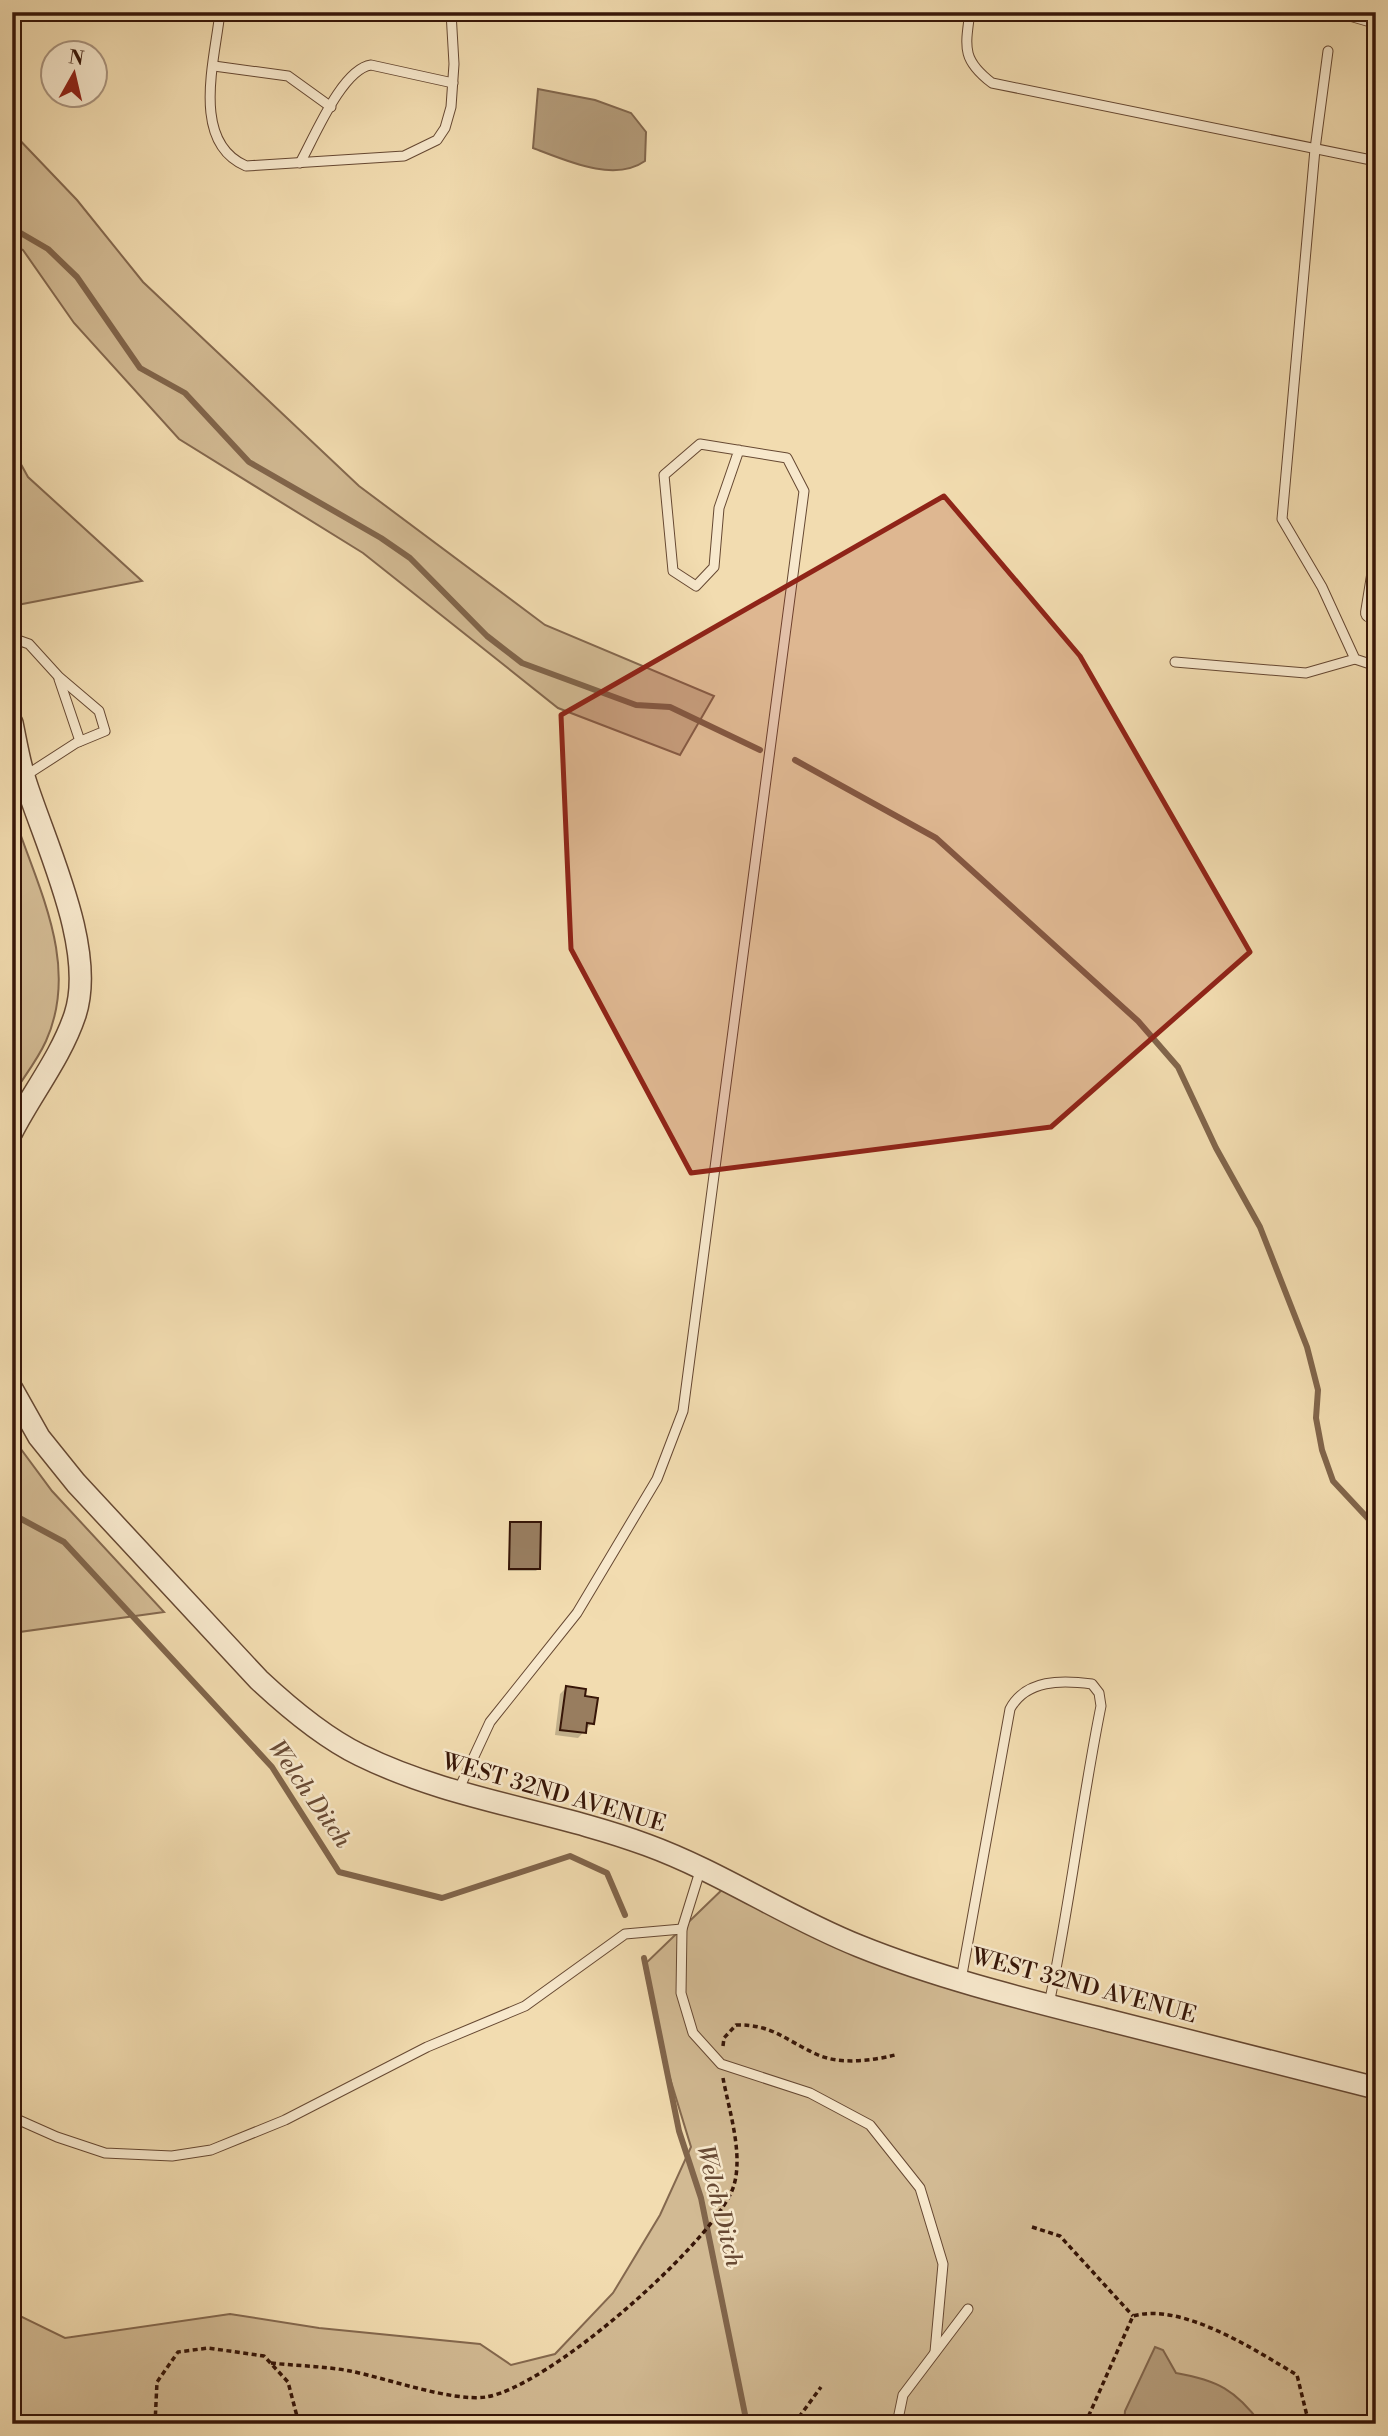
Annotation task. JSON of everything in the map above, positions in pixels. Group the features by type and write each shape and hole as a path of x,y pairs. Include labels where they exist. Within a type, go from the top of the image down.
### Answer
{"street":[{"path":"1352,12 1376,19"},
{"path":"1373,621 1376,576"},
{"path":"12,723 24,777 71,918 80,953 81,987 75,1014 62,1045 12,1132"},
{"name":"WEST 32ND AVENUE","path":"12,1389 39,1437 76,1483 283,1702 357,1754 413,1779 598,1828 702,1866 858,1946 961,1980 1049,2006 1376,2088"}],"lane":[{"path":"220,12 211,111 215,140 232,160 246,166 404,156 437,140 445,128 453,83 451,12"},
{"path":"970,12 965,44 971,67 992,83 1376,161"},
{"path":"1328,51 1315,149 1282,519 1322,587 1355,659"},
{"path":"300,163 346,81 361,66 371,65 453,83"},
{"path":"214,66 288,76 331,107"},
{"path":"458,1792 490,1721 577,1614 657,1479 682,1412 804,491 787,458 739,450 700,444 664,475 673,571 696,586 714,567 719,508 739,450"},
{"path":"12,638 29,644 59,677 99,711 105,731 80,741 24,777"},
{"path":"1175,662 1306,673 1355,659 1376,666"},
{"path":"59,677 80,741"},
{"path":"961,1980 1010,1709 1018,1695 1037,1685 1072,1681 1092,1684 1099,1693 1101,1706 1075,1842 1070,1906 1049,2006"},
{"path":"702,1866 682,1929 681,1993 694,2033 721,2064 810,2093 870,2125 920,2188 943,2263 935,2353"},
{"path":"12,2117 57,2137 106,2153 173,2156 211,2150 285,2120 427,2047 524,2006 625,1934 682,1929"},
{"path":"897,2424 903,2395 968,2309"}],"path":[{"path":"271,2363 349,2371 445,2393 483,2398 510,2391 547,2370 607,2323 692,2248 732,2192 737,2163 721,2064 724,2038 736,2025 759,2025 818,2055 874,2061 895,2055"},
{"path":"1032,2227 1060,2236 1133,2316"},
{"path":"1133,2316 1152,2311 1223,2332 1297,2375 1309,2424"},
{"path":"1084,2424 1133,2316"},
{"path":"155,2424 157,2382 178,2352 208,2348 264,2356 288,2382 299,2424"},
{"path":"794,2424 821,2386"}],"highlighted area":[{"path":"944,496 1080,656 1250,952 1051,1127 691,1173 571,949 561,715"}],"shaded area":[{"path":"538,89 595,100 631,113 646,132 645,161 633,167 604,170 574,163 533,148"},
{"path":"12,132 77,200 143,282 359,486 545,625 714,696 680,755 558,708 363,553 179,439 74,323 23,250 12,245"},
{"path":"12,448 28,477 142,581 12,606"},
{"path":"12,810 51,924 59,983 56,1012 46,1041 12,1096"},
{"path":"12,1437 52,1491 164,1612 12,1633"},
{"path":"729,1883 888,1952 1376,2097 1376,2424 12,2424 12,2312 65,2338 230,2314 319,2328 480,2344 511,2365 555,2354 613,2293 660,2215 691,2147 662,2052 644,1965"},
{"path":"1155,2347 1163,2350 1176,2373 1203,2379 1224,2388 1243,2403 1261,2424 1124,2424 1125,2411"}],"building":[{"path":"510,1522 541,1522 540,1569 509,1569"},
{"path":"566,1686 586,1689 585,1696 598,1698 594,1724 587,1723 586,1733 560,1730"}],"waterway":[{"path":"12,228 48,249 77,277 140,368 185,393 249,462 381,538 410,558 487,636 522,663 636,705 670,707 760,750"},
{"path":"795,760 936,838 1138,1021 1178,1067 1216,1148 1260,1227 1307,1347 1318,1390 1316,1418 1322,1450 1333,1481 1376,1527"},
{"name":"Welch Ditch","path":"12,976 17,979 15,1007 12,1009"},
{"name":"Welch Ditch","path":"12,1514 64,1542 272,1767 339,1872 442,1898 570,1856 607,1873 625,1915"},
{"name":"Welch Ditch","path":"644,1958 679,2131 701,2198 747,2424"}]}
